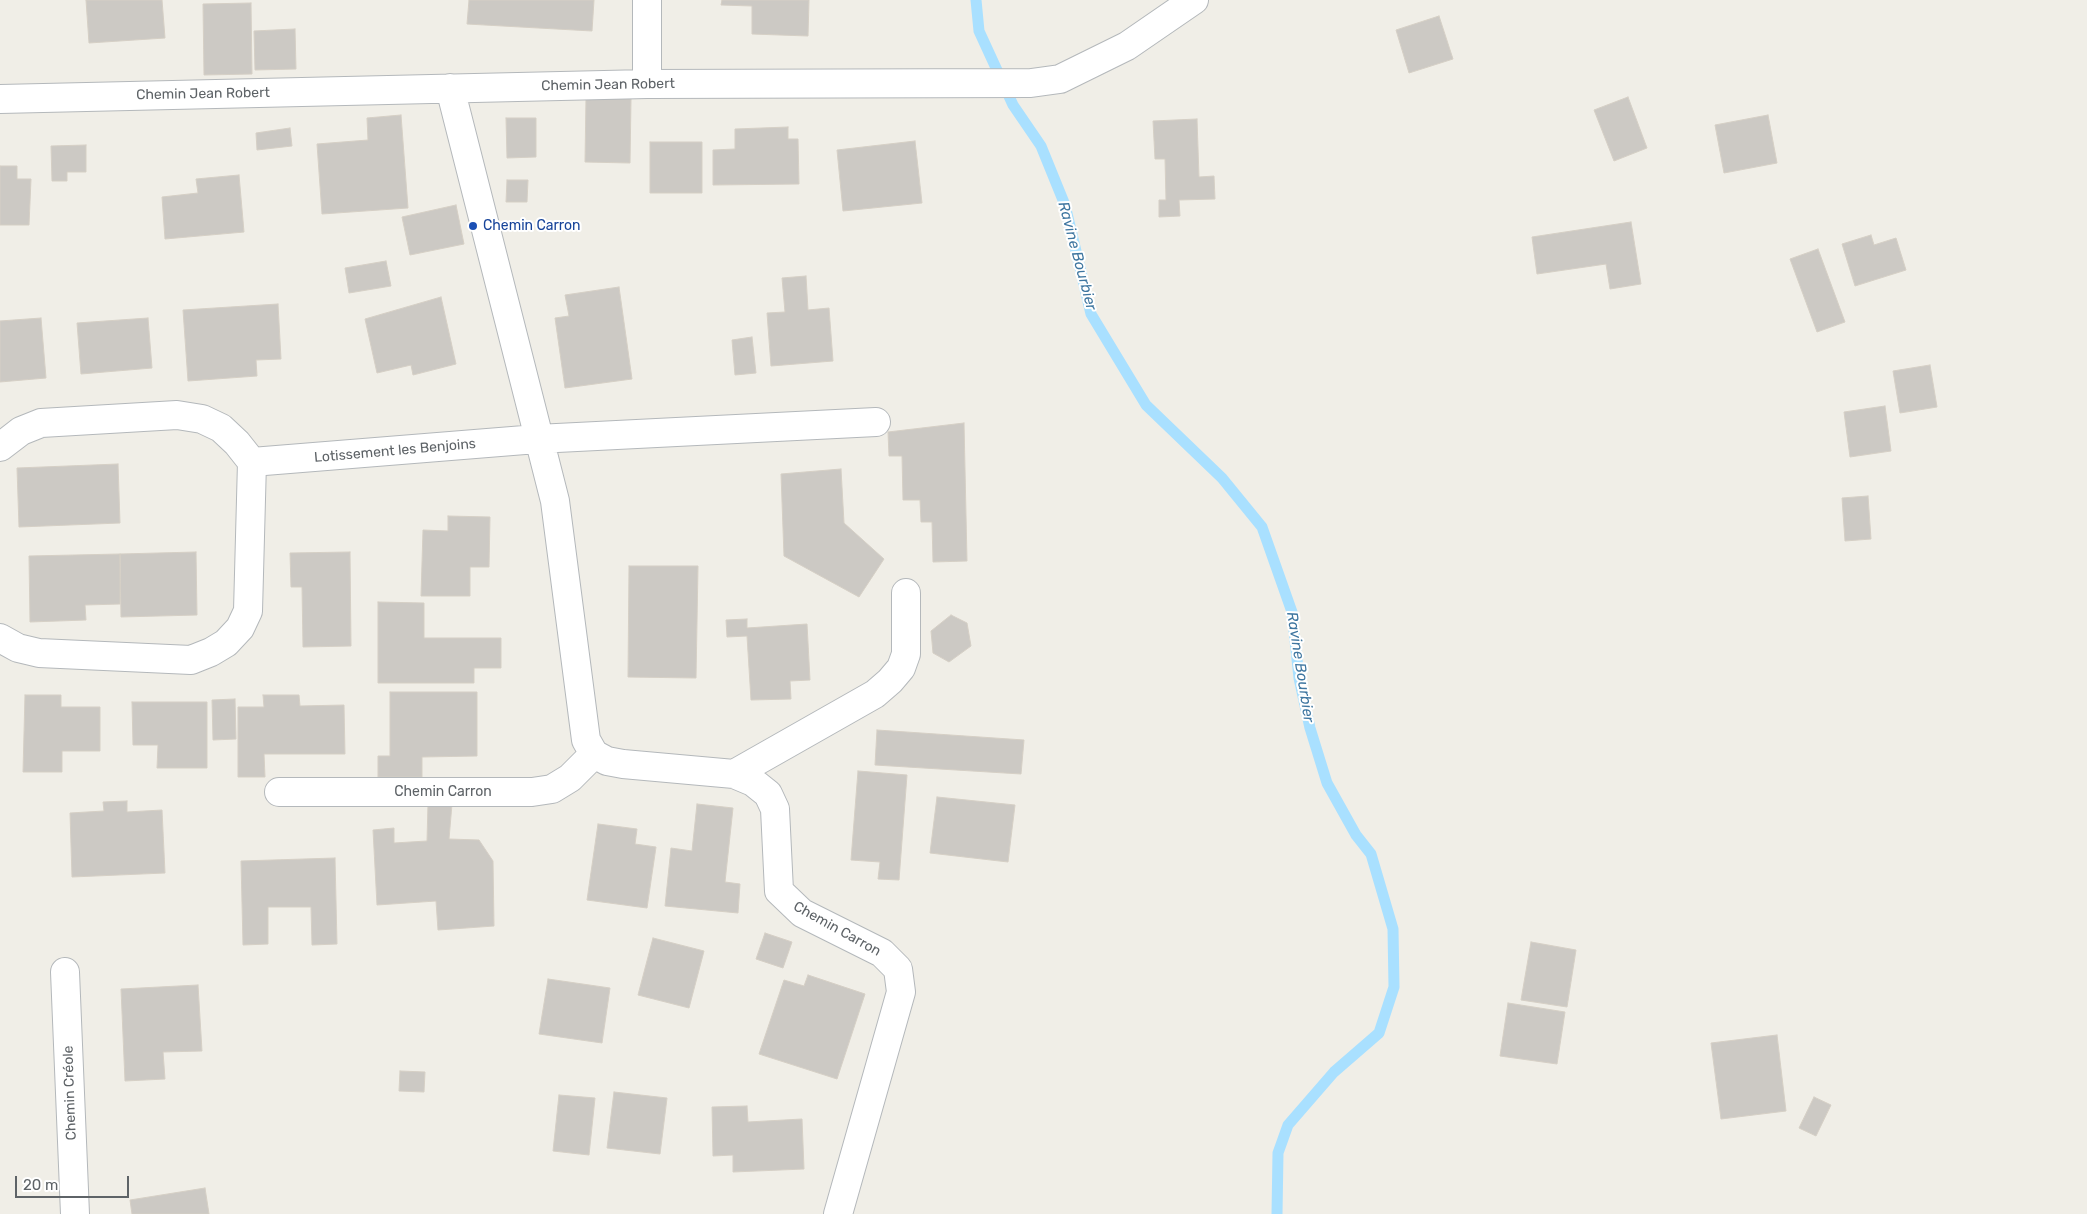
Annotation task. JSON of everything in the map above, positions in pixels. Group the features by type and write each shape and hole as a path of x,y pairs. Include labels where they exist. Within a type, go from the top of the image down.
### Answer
{"street":[{"path":"647,0 647,84"},
{"name":"Chemin Jean Robert","path":"0,99 647,84 1031,83 1060,79 1127,46 1194,0"},
{"path":"450,88 554,501 582,721 586,740 594,754"},
{"path":"0,447 21,431 41,423 177,415 202,419 221,428 237,443 252,462 248,611 240,628 226,643 211,652 191,660 39,653 18,648 0,638"},
{"path":"538,439 876,422"},
{"name":"Lotissement les Benjoins","path":"252,462 538,439"},
{"path":"734,774 875,694 890,681 901,668 906,654 906,593"},
{"name":"Chemin Carron","path":"279,792 532,792 552,789 570,778 594,754 623,764 734,774 753,782 768,794 775,809 779,891 802,912 882,953 898,969 901,992 838,1214"},
{"name":"Chemin Créole","path":"66,972 75,1214"}],"building":[{"path":"86,0 162,0 165,38 89,43"},
{"path":"469,0 594,0 592,31 467,24"},
{"path":"722,0 809,0 808,36 752,34 752,6 721,5"},
{"path":"251,3 252,74 204,75 203,4"},
{"path":"1439,16 1453,59 1409,73 1396,30"},
{"path":"295,29 296,69 255,70 254,31"},
{"path":"1628,97 1647,148 1614,161 1594,110"},
{"path":"586,98 631,99 630,163 585,162"},
{"path":"401,115 408,208 322,214 317,144 368,140 367,118"},
{"path":"1768,115 1777,163 1724,173 1715,125"},
{"path":"506,118 536,118 536,157 507,158"},
{"path":"1197,119 1199,177 1214,176 1215,199 1179,200 1180,216 1159,217 1159,200 1166,200 1165,159 1155,159 1153,121"},
{"path":"788,127 788,139 798,139 799,184 713,185 713,150 735,149 735,129"},
{"path":"290,128 292,146 257,150 256,133"},
{"path":"915,141 922,203 843,211 837,150"},
{"path":"650,142 702,142 702,193 650,193"},
{"path":"86,145 86,172 67,172 67,181 52,181 51,146"},
{"path":"0,166 17,166 17,179 31,179 29,225 0,225"},
{"path":"239,175 244,232 165,239 162,197 198,193 196,179"},
{"path":"507,180 528,180 527,202 506,202"},
{"path":"456,205 464,244 410,255 402,217"},
{"path":"1631,222 1641,284 1610,289 1606,264 1537,274 1532,237"},
{"path":"1871,235 1874,245 1896,238 1906,270 1855,286 1842,244"},
{"path":"1818,249 1845,322 1817,332 1790,259"},
{"path":"386,261 391,286 349,293 345,268"},
{"path":"806,276 808,310 829,308 833,361 771,366 767,313 785,312 782,278"},
{"path":"619,287 632,379 565,388 555,318 569,316 565,295"},
{"path":"441,297 456,364 413,375 411,365 377,373 365,319"},
{"path":"278,304 281,359 256,360 257,376 188,381 183,310"},
{"path":"41,318 46,378 0,382 0,321"},
{"path":"148,318 152,368 81,374 77,323"},
{"path":"752,337 756,373 735,375 732,340"},
{"path":"1930,365 1937,407 1900,413 1893,371"},
{"path":"1885,406 1891,451 1850,457 1844,412"},
{"path":"964,423 967,561 933,562 932,522 921,522 920,500 903,500 902,456 889,456 888,432"},
{"path":"118,464 120,523 19,527 17,468"},
{"path":"841,469 844,523 884,559 859,597 784,556 781,474"},
{"path":"1868,496 1871,539 1845,541 1842,498"},
{"path":"448,516 490,517 489,567 470,567 470,596 421,596 423,530 448,531"},
{"path":"196,552 197,615 121,617 120,554"},
{"path":"350,552 351,646 303,647 302,587 291,587 290,553"},
{"path":"120,554 120,604 85,605 86,620 30,622 29,556"},
{"path":"629,566 698,566 696,678 628,677"},
{"path":"378,602 424,603 424,638 501,638 501,668 474,668 474,683 378,683"},
{"path":"951,615 967,623 971,646 949,662 933,653 931,631"},
{"path":"747,619 747,628 807,624 810,680 790,681 791,699 751,700 747,636 727,637 726,620"},
{"path":"390,692 477,692 477,756 422,757 422,777 378,777 378,756 390,756"},
{"path":"25,695 61,695 61,707 100,707 100,751 62,751 62,772 23,772"},
{"path":"263,695 299,695 300,706 344,705 345,754 264,754 265,777 238,777 238,707 264,707"},
{"path":"235,699 236,739 213,740 212,700"},
{"path":"132,702 207,702 207,768 157,768 158,745 133,745"},
{"path":"877,730 1024,740 1021,774 875,765"},
{"path":"858,771 907,775 899,880 878,879 880,862 851,860"},
{"path":"937,797 1015,805 1008,862 930,853"},
{"path":"127,801 127,812 162,810 165,873 72,877 70,813 104,811 103,802"},
{"path":"428,804 452,804 449,839 479,840 493,861 494,926 438,930 436,901 377,905 373,830 394,828 394,843 427,841"},
{"path":"697,804 733,808 725,882 740,884 738,913 665,906 671,848 692,851"},
{"path":"598,824 637,829 635,844 656,847 647,908 587,900"},
{"path":"335,858 337,944 312,945 311,907 268,907 268,944 243,945 241,861"},
{"path":"765,933 792,942 783,968 756,959"},
{"path":"653,938 704,951 689,1008 638,995"},
{"path":"1531,942 1576,950 1567,1007 1521,1000"},
{"path":"808,975 865,994 837,1079 759,1054 784,980 804,986"},
{"path":"548,979 610,988 602,1043 539,1034"},
{"path":"198,985 202,1051 163,1052 165,1079 125,1081 121,989"},
{"path":"1508,1003 1565,1012 1557,1064 1500,1056"},
{"path":"1777,1035 1786,1111 1721,1119 1711,1043"},
{"path":"400,1071 425,1072 424,1092 399,1091"},
{"path":"614,1092 667,1098 660,1154 607,1148"},
{"path":"559,1095 595,1098 589,1155 553,1151"},
{"path":"1814,1097 1831,1105 1816,1136 1799,1128"},
{"path":"747,1106 748,1122 802,1119 804,1169 733,1172 733,1155 713,1156 712,1107"},
{"path":"205,1188 209,1214 132,1214 130,1200"}],"waterway":[{"name":"Ravine Bourbier","path":"976,0 979,31 1013,105 1041,146 1065,205 1091,314 1146,405 1222,478 1262,527 1292,612 1299,678 1310,728 1327,783 1356,835 1371,854 1393,929 1394,987 1379,1033 1334,1072 1288,1125 1278,1153 1277,1214"}],"place":[{"name":"Chemin Carron","path":"473,226"}]}
